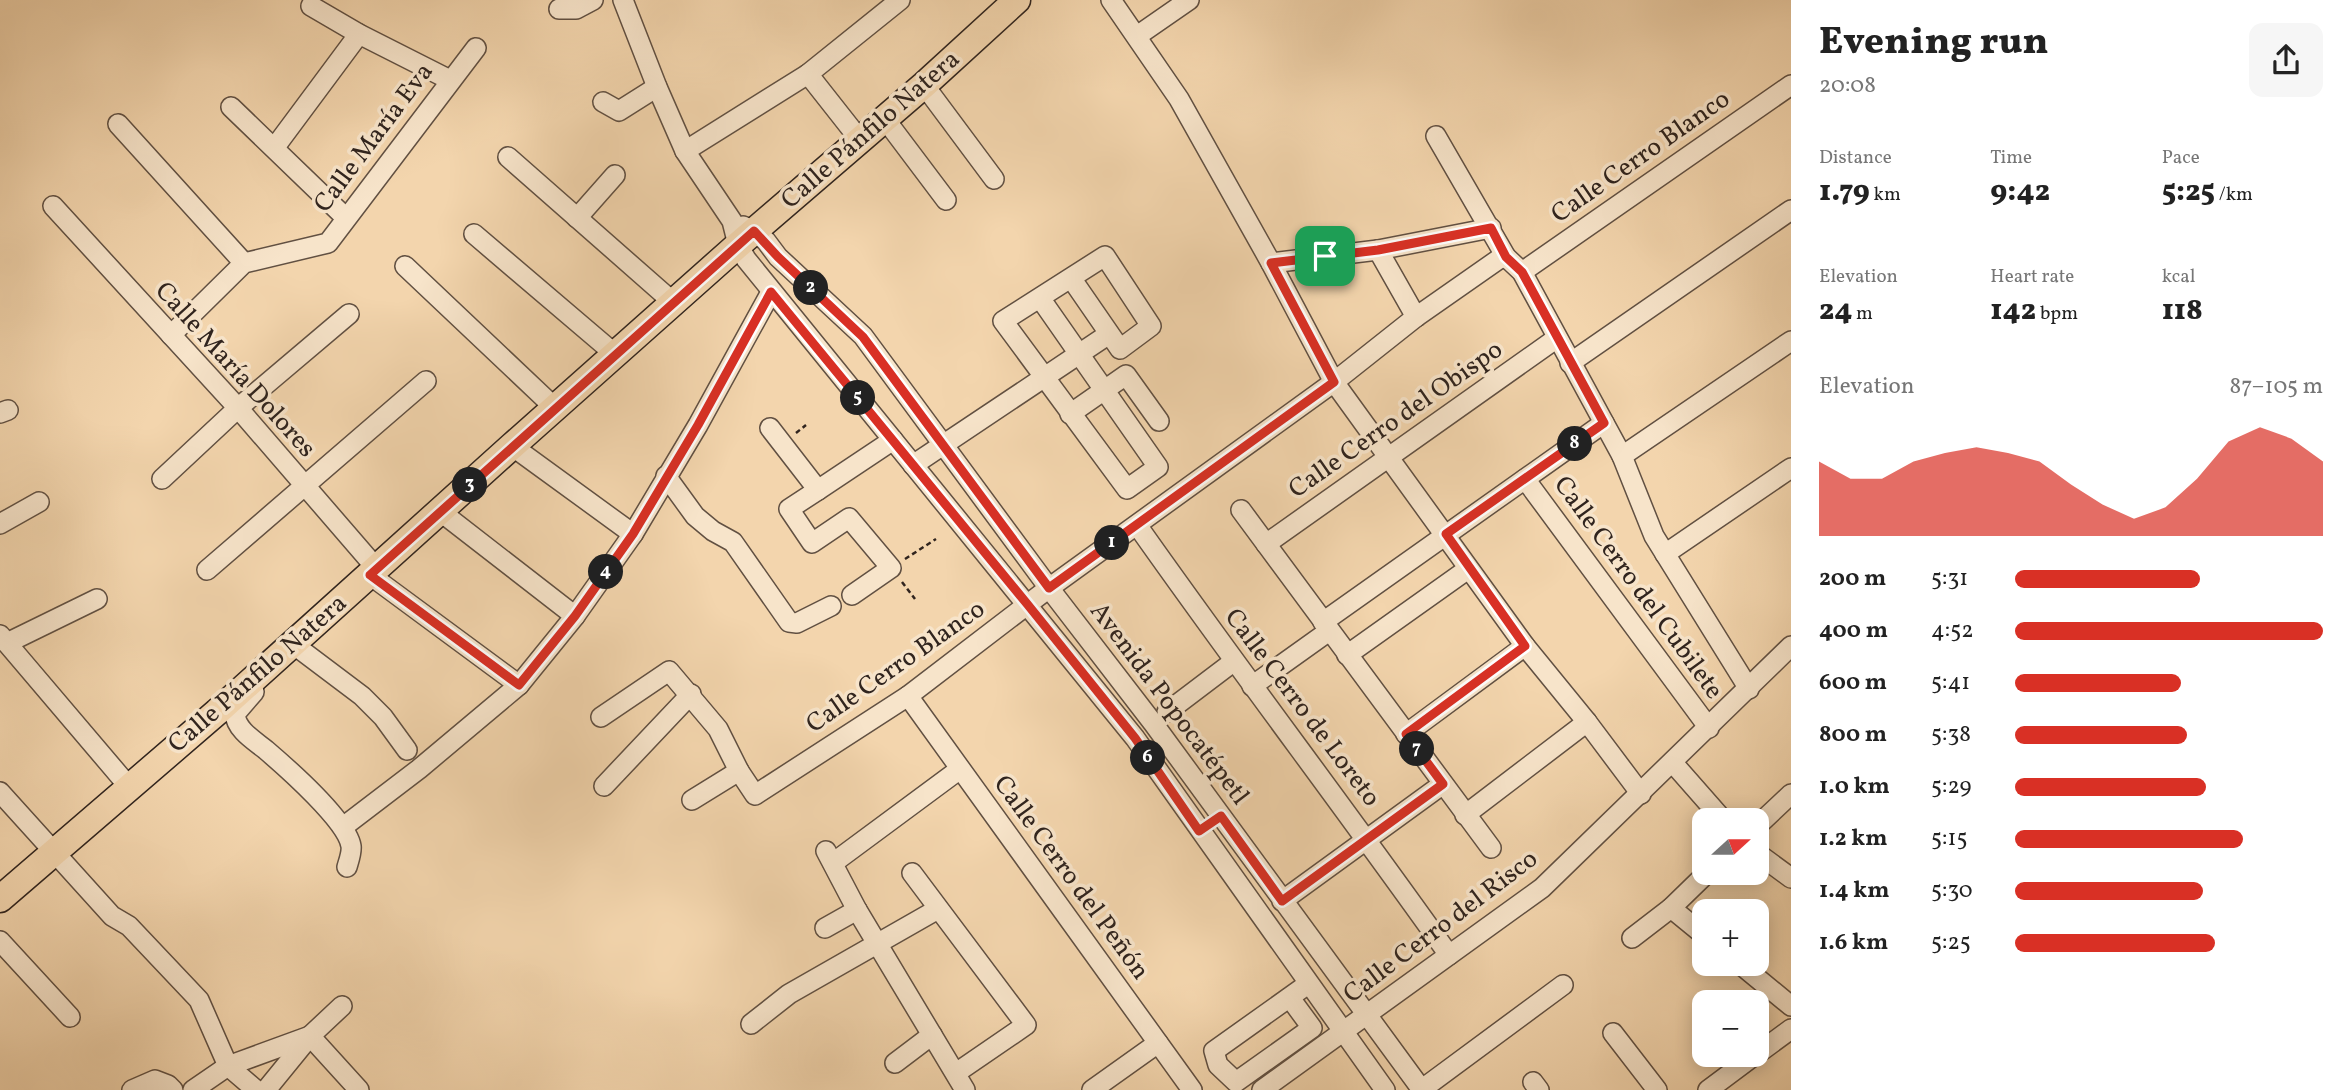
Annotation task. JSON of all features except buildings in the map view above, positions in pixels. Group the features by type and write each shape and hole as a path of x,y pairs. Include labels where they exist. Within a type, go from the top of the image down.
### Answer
{"main road":[{"name":"Calle Pánfilo Natera","path":"0,899 293,644 674,303 742,232 885,119 1017,0"}],"street":[{"path":"559,9 576,9 593,0"},
{"path":"623,0 685,151 742,232"},
{"path":"685,151 808,74 900,0"},
{"path":"1111,0 1179,99 1334,382 1525,646 1641,794"},
{"path":"1137,36 1189,0"},
{"path":"311,6 359,34 450,80"},
{"path":"275,147 359,34"},
{"name":"Calle María Eva","path":"244,263 328,243 476,48"},
{"path":"808,74 860,140"},
{"path":"924,85 994,179"},
{"name":"Calle Cerro Blanco","path":"1522,272 1791,85"},
{"path":"603,102 620,111 657,87"},
{"path":"231,107 346,218"},
{"path":"885,119 946,200"},
{"path":"118,124 244,263 171,335"},
{"path":"1436,136 1506,257 1522,272 1622,456 1654,536 1749,690"},
{"path":"508,157 674,303"},
{"path":"577,218 615,175"},
{"name":"Calle María Dolores","path":"53,206 237,408 373,572 519,685"},
{"path":"1570,363 1791,211"},
{"path":"1271,263 1378,250 1491,228"},
{"name":"Avenida Popocatépetl","path":"742,232 778,257 863,337 1153,723 1422,1090"},
{"name":"Avenida Popocatépetl","path":"742,232 759,273 771,292 1135,738 1385,1090"},
{"path":"474,234 616,355"},
{"path":"1378,250 1416,317"},
{"path":"914,465 941,444 1043,379 1079,355 1151,326 1105,256 1003,321 1043,379 1127,489 1158,467 1079,355 1040,298"},
{"path":"759,273 778,257"},
{"name":"Calle Cerro Blanco","path":"739,771 755,795 908,696 1049,588 1334,382 1416,317 1499,259 1506,257"},
{"path":"405,266 555,408"},
{"path":"1070,278 1115,342"},
{"path":"343,827 419,769 519,685 575,616 633,534 698,425 771,292"},
{"path":"162,479 237,408 349,314"},
{"name":"Calle Cerro del Obispo","path":"1266,544 1557,338"},
{"path":"1622,456 1791,341"},
{"path":"1070,414 1126,375 1159,421"},
{"path":"207,570 426,381"},
{"path":"1252,686 1446,534 1604,423"},
{"path":"769,428 817,489"},
{"path":"852,595 891,568 849,518 812,543 789,509 893,440"},
{"path":"512,446 633,534"},
{"path":"1665,554 1791,468"},
{"path":"666,476 695,516 713,531 733,542 789,622 797,623 831,606"},
{"name":"Calle Cerro del Cubilete","path":"1525,479 1709,728"},
{"path":"0,524 38,502"},
{"path":"1241,509 1491,848"},
{"path":"441,512 575,616"},
{"name":"Calle Cerro de Loreto","path":"1137,526 1233,662 1367,839 1450,955"},
{"path":"1347,655 1468,569"},
{"path":"97,599 4,639 130,788"},
{"path":"293,644 362,696 383,716 407,750"},
{"path":"1406,734 1525,646"},
{"name":"Calle Cerro del Risco","path":"1262,1090 1542,888 1749,690 1791,646"},
{"path":"1167,712 1233,662"},
{"path":"601,717 668,671 691,694 718,729 739,771 692,800"},
{"path":"258,674 257,688 235,715 235,720 244,732 280,762 343,827 352,849 347,867"},
{"path":"604,786 691,694"},
{"name":"Calle Cerro del Peñón","path":"908,696 1192,1090"},
{"path":"212,715 226,730 244,732"},
{"path":"1465,815 1587,722"},
{"path":"1673,763 1713,808"},
{"path":"912,873 1026,1025 960,1081 857,910 830,857 960,769"},
{"path":"1282,901 1443,784"},
{"path":"0,792 112,916 129,926 198,1000 228,1066 256,1090"},
{"path":"1769,815 1791,794"},
{"path":"1199,831 1221,816"},
{"path":"1769,861 1791,878"},
{"path":"1632,938 1671,908 1694,886"},
{"path":"1671,908 1692,925"},
{"path":"751,1024 789,994 938,909"},
{"path":"825,928 857,910"},
{"path":"0,941 70,1017"},
{"path":"1755,976 1791,1006"},
{"path":"1290,998 1312,1028 1236,1082 1218,1065 1213,1051 1308,984"},
{"path":"1422,1090 1563,985"},
{"path":"266,1090 310,1036 342,1006"},
{"path":"1769,1044 1791,1029"},
{"path":"1613,1033 1657,1090"},
{"path":"895,1063 932,1035"},
{"path":"193,1090 228,1066 310,1036"},
{"path":"310,1036 359,1090"},
{"path":"1092,1090 1158,1043"},
{"path":"1708,1090 1737,1067"},
{"path":"132,1090 155,1080 173,1090"}],"path":[{"path":"915,599 891,568 936,539"}],"route":[{"path":"1491,228 1506,257 1522,272 1604,423 1446,534 1468,569 1525,646 1406,734 1443,784 1282,901 1221,816 1199,831 1135,738 771,292 698,425 633,534 575,616 519,685 370,575 754,231 863,337 1049,588 1334,382 1271,263 1325,256 1378,250 1491,228"}]}
